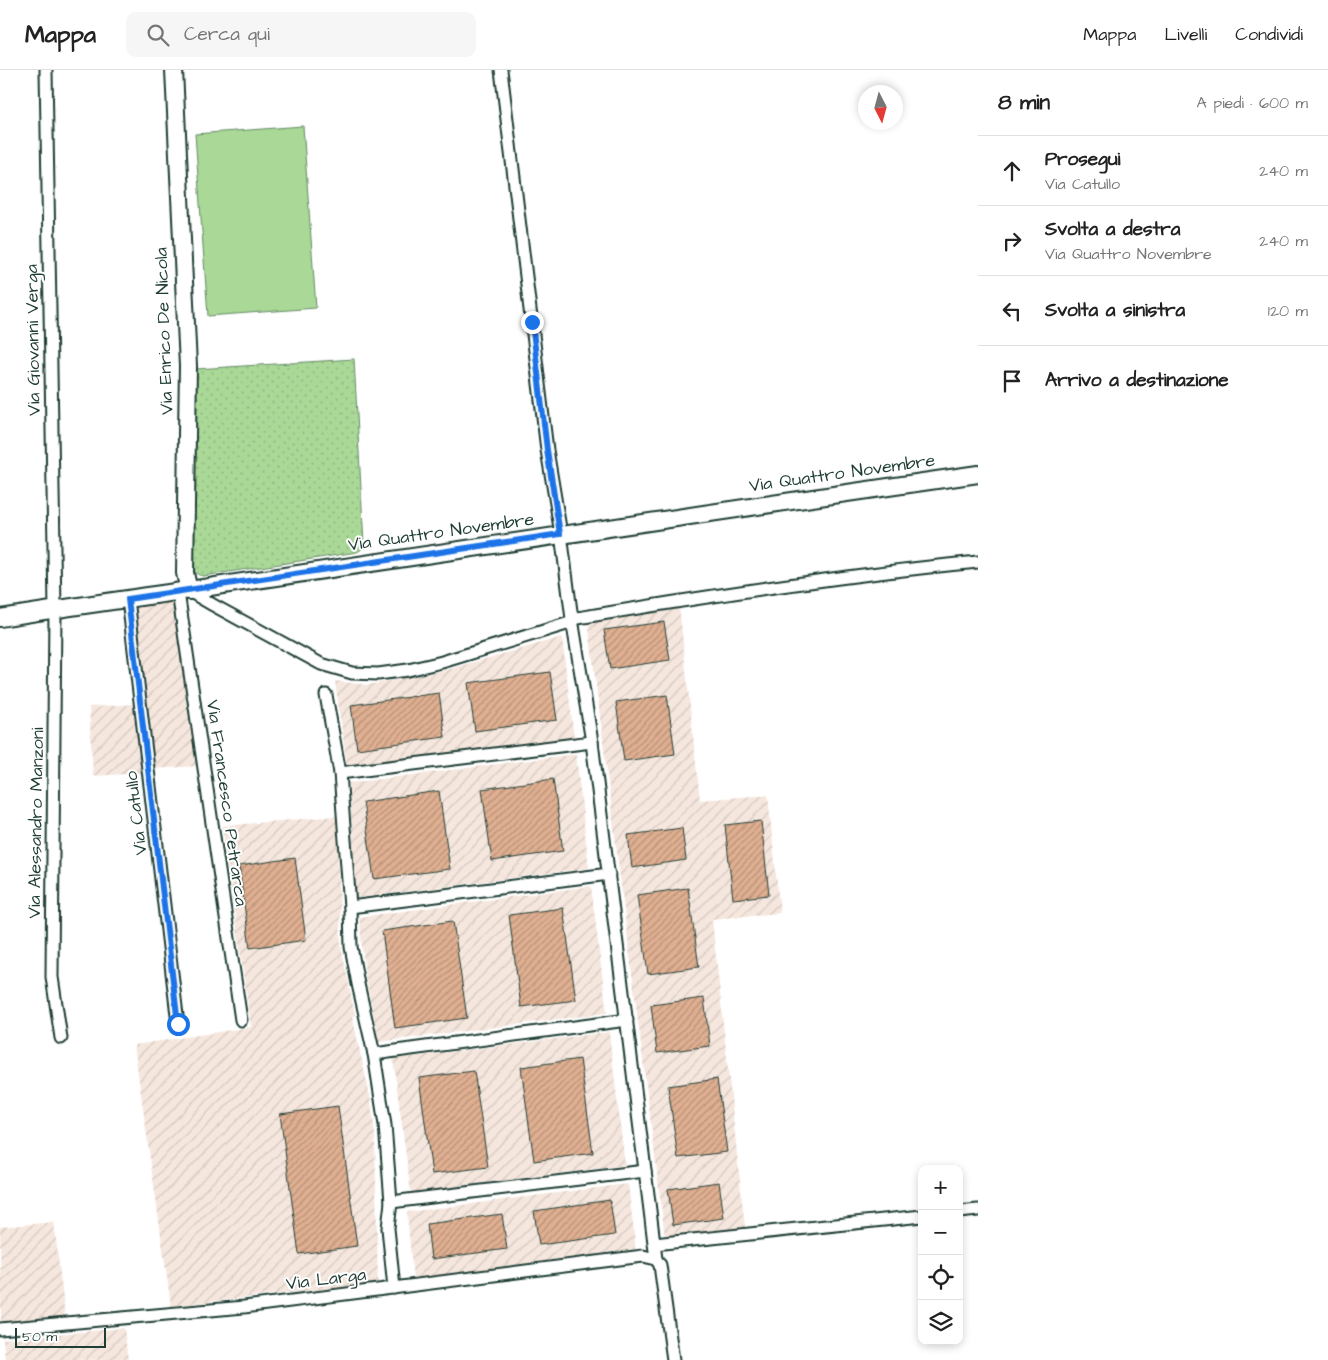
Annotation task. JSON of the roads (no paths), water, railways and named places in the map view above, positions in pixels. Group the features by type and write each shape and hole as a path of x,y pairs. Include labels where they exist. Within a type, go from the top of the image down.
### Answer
{"street":[{"name":"Via Giovanni Verga","path":"46,70 55,609"},
{"name":"Via Enrico De Nicola","path":"174,70 188,366 184,591"},
{"path":"501,70 547,450 592,742 654,1244 656,1259 660,1265 673,1360"},
{"name":"Via Quattro Novembre","path":"0,618 560,534 978,474"},
{"path":"184,591 321,664 352,673 378,674 408,670 442,662 572,621 691,599 978,562"},
{"name":"Via Francesco Petrarca","path":"184,591 240,1020"},
{"name":"Via Catullo","path":"128,599 178,1024"},
{"name":"Via Alessandro Manzoni","path":"55,609 52,977 61,1038"},
{"path":"326,695 340,773 350,907 351,947 374,1054 385,1125 391,1202 388,1228 394,1288"},
{"path":"340,773 592,742"},
{"path":"350,907 609,874"},
{"path":"374,1054 627,1020"},
{"path":"391,1202 645,1171"},
{"path":"963,1212 978,1210"},
{"path":"654,1244 918,1216"},
{"name":"Via Larga","path":"0,1330 244,1307 644,1256 656,1259"}]}
